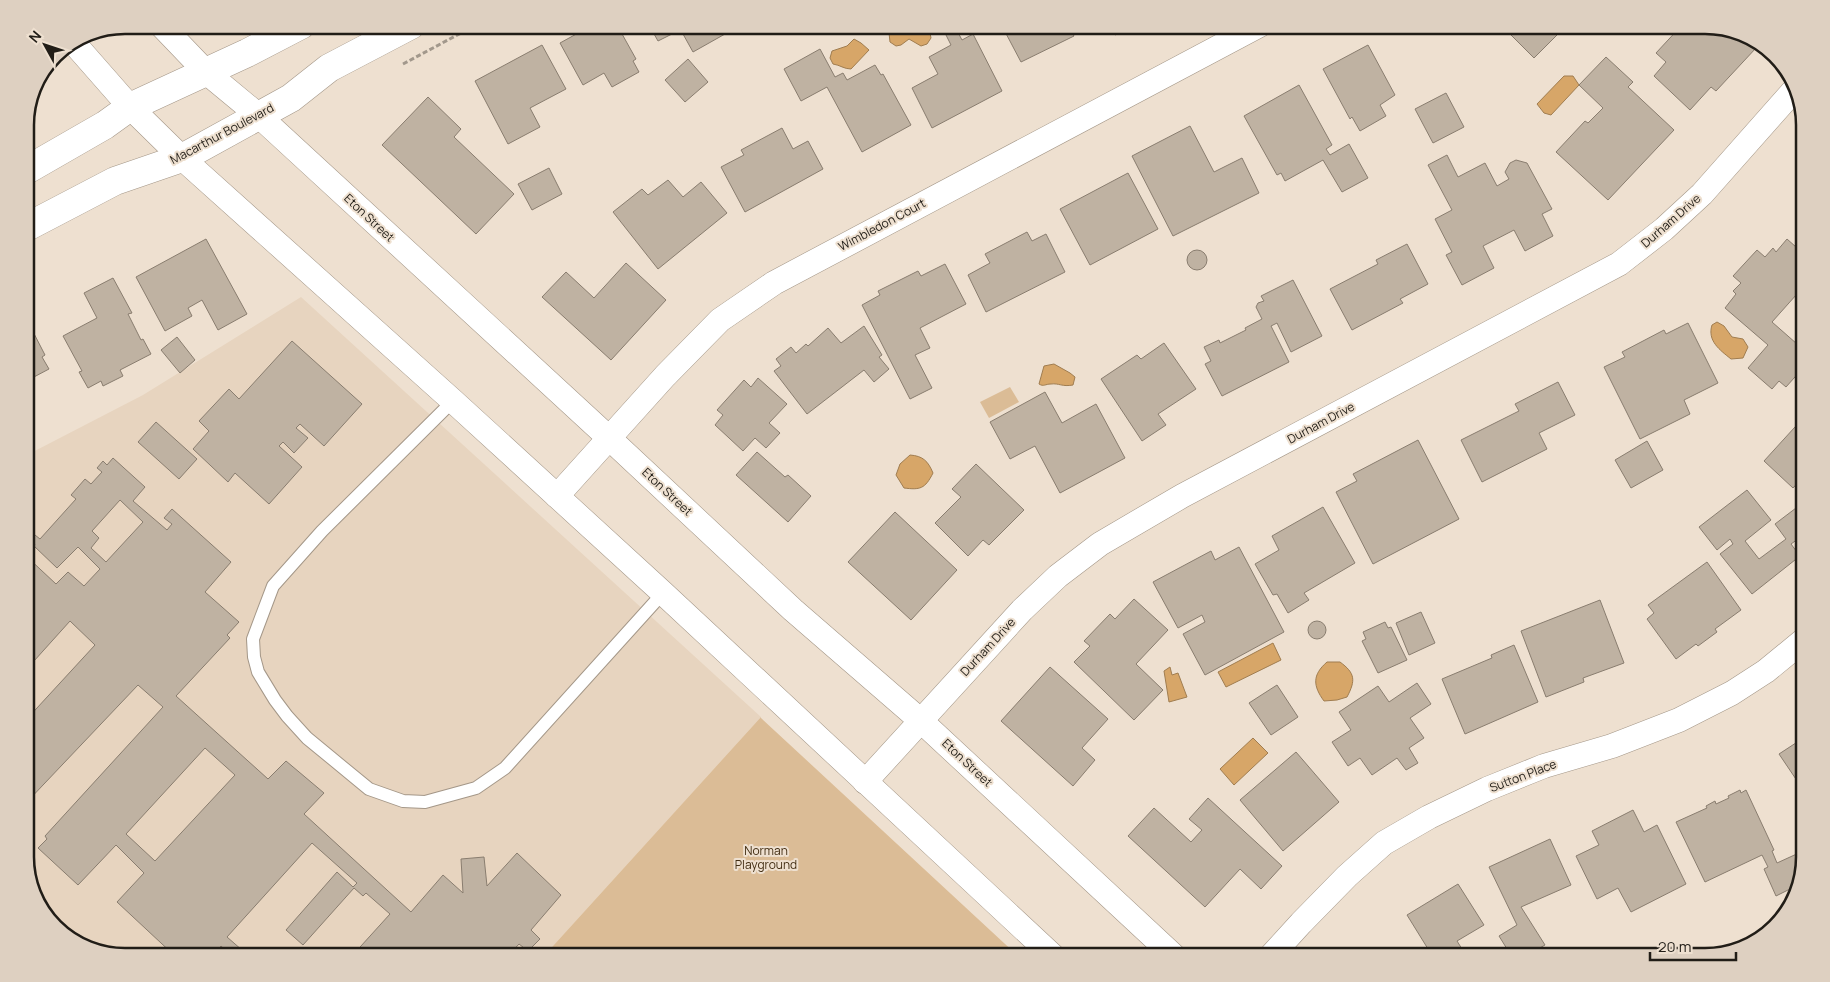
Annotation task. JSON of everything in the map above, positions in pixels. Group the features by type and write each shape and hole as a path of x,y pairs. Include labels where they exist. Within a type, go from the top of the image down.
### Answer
{"street":[{"name":"Eton Street","path":"170,34 206,72 258,115 793,610 920,720 1165,948"},
{"path":"34,166 105,125 130,107 248,53 284,34"},
{"name":"Macarthur Boulevard","path":"34,223 115,181 182,158 291,98 329,68 394,34"},
{"name":"Wimbledon Court","path":"557,496 665,376 720,320 774,283 1243,34"},
{"path":"78,47 130,107 182,158 453,401 663,593 1044,948"},
{"name":"Durham Drive","path":"865,782 1022,610 1058,576 1100,544 1182,496 1619,264 1664,229 1702,194 1790,94"},
{"name":"Sutton Place","path":"1278,948 1347,876 1384,843 1429,817 1487,789 1544,766 1612,746 1679,720 1732,693 1766,671 1796,646"}],"lane":[{"path":"453,401 322,531 273,586 253,638 254,657 258,672 275,700 307,738 369,789 403,802 425,802 476,788 505,768 663,593"}],"path":[{"path":"432,50 459,34"}],"shaded area":[{"path":"889,34 930,34 931,38 927,44 921,46 909,39 896,46 890,42"},
{"path":"854,39 869,50 851,69 833,64 830,58 832,51 847,46"},
{"path":"1564,76 1573,76 1579,85 1551,115 1544,113 1537,104"},
{"path":"301,297 761,717 551,948 119,948 85,939 65,926 49,908 39,886 34,863 34,451 143,395"},
{"path":"1717,322 1724,326 1732,337 1743,339 1748,347 1743,358 1731,359 1715,345 1711,331 1712,325"},
{"path":"1054,364 1075,377 1073,385 1039,384 1044,366"},
{"path":"910,455 924,460 933,473 925,485 914,489 904,488 896,475 900,464"},
{"path":"1273,643 1281,660 1226,687 1218,672"},
{"path":"1327,662 1340,662 1351,673 1353,681 1347,697 1324,701 1320,696 1316,685 1317,676"},
{"path":"1170,667 1172,675 1178,673 1187,697 1169,702 1164,671"},
{"path":"1253,738 1268,753 1234,785 1220,769"}],"green space":[{"path":"1010,387 1019,402 989,418 980,402"},
{"name":"Norman Playground","path":"761,717 1009,948 551,948"}],"building":[{"path":"576,34 622,34 636,59 633,61 639,72 612,87 604,73 583,85 560,43"},
{"path":"654,34 672,34 658,41"},
{"path":"683,34 725,34 693,52"},
{"path":"946,34 959,34 962,40 973,34 1002,91 932,128 912,88 938,74 929,57 951,45"},
{"path":"1006,34 1073,34 1074,36 1021,62"},
{"path":"1510,34 1558,34 1534,58"},
{"path":"1674,34 1723,36 1755,49 1716,91 1711,87 1690,110 1654,76 1666,62 1656,53"},
{"path":"542,45 566,89 530,108 540,127 508,144 475,81"},
{"path":"1368,45 1395,95 1380,105 1386,116 1360,131 1352,117 1350,119 1323,69"},
{"path":"820,49 835,77 843,73 847,80 875,65 881,75 883,74 911,125 862,152 827,87 801,101 784,69"},
{"path":"1606,57 1633,82 1628,87 1674,130 1608,200 1556,152 1585,121 1588,123 1603,108 1579,85"},
{"path":"688,59 708,82 685,102 665,80"},
{"path":"1299,85 1332,145 1326,149 1330,155 1349,144 1368,178 1342,192 1323,160 1285,181 1281,173 1277,175 1244,116"},
{"path":"1446,93 1464,127 1433,143 1415,109"},
{"path":"428,97 461,129 454,137 514,194 476,234 382,145"},
{"path":"1190,126 1214,172 1242,158 1259,193 1173,236 1132,156"},
{"path":"782,128 793,149 808,141 823,169 745,212 721,167 744,155 741,150"},
{"path":"1447,155 1458,177 1485,163 1497,186 1509,179 1505,172 1510,163 1516,160 1527,163 1552,209 1542,214 1553,236 1525,251 1514,230 1483,246 1494,268 1462,285 1446,255 1452,252 1435,219 1452,210 1428,165"},
{"path":"549,168 562,194 532,210 518,184"},
{"path":"1128,173 1158,229 1090,265 1060,209"},
{"path":"668,180 683,197 701,182 727,213 658,269 613,212 642,189 648,195"},
{"path":"1027,232 1032,241 1046,234 1065,272 986,312 968,275 990,263 985,254"},
{"path":"206,239 247,314 218,330 202,300 188,308 192,316 165,331 136,277"},
{"path":"1787,239 1796,247 1796,295 1772,322 1796,343 1796,376 1786,387 1779,381 1772,389 1748,368 1768,345 1725,308 1736,294 1733,291 1741,283 1733,276 1757,250 1765,257 1773,248 1776,252"},
{"path":"1407,244 1428,284 1400,299 1403,303 1352,330 1330,289 1378,264 1376,260"},
{"path":"1197,250 1204,253 1207,260 1204,267 1197,270 1190,267 1187,260 1190,253"},
{"path":"626,263 666,300 611,360 542,297 566,272 594,298"},
{"path":"945,264 966,304 920,328 930,348 915,355 932,388 910,399 862,305 880,295 878,291 918,271 921,276"},
{"path":"113,278 132,313 128,314 141,340 143,339 151,354 120,370 123,376 103,386 101,381 88,388 79,372 82,371 63,336 97,318 84,293"},
{"path":"1293,280 1322,336 1291,352 1277,323 1271,326 1289,362 1222,396 1205,364 1211,361 1204,347 1219,340 1220,343 1246,330 1245,328 1262,319 1256,307 1258,303 1264,301 1261,296"},
{"path":"1688,323 1718,383 1684,400 1690,414 1640,439 1604,367 1625,357 1622,352 1664,330 1666,334"},
{"path":"864,326 882,355 879,357 889,369 874,382 864,370 807,414 774,371 781,366 776,359 791,347 796,353 806,344 808,346 828,328 841,343"},
{"path":"34,334 45,355 42,357 49,369 34,377"},
{"path":"177,337 195,360 180,373 161,350"},
{"path":"292,341 362,404 324,446 300,424 296,428 308,438 294,453 283,442 279,446 302,467 269,504 235,473 228,482 193,449 209,431 199,421 229,389 239,399"},
{"path":"1164,343 1196,389 1158,414 1166,425 1142,441 1101,379 1137,355 1141,359"},
{"path":"758,378 787,404 769,423 780,433 766,448 755,438 743,451 715,425 723,415 717,410 744,380 751,387"},
{"path":"1558,382 1575,415 1539,433 1547,449 1482,482 1461,440 1519,411 1515,404"},
{"path":"1045,392 1062,423 1096,404 1125,458 1060,493 1035,446 1010,459 990,422"},
{"path":"156,422 197,459 179,479 138,442"},
{"path":"1796,426 1796,485 1793,488 1764,461"},
{"path":"1418,440 1459,519 1373,564 1336,492 1357,481 1353,474"},
{"path":"1647,441 1663,470 1631,488 1615,460"},
{"path":"757,452 785,477 788,475 811,496 788,522 736,475"},
{"path":"113,458 145,487 133,501 167,530 172,524 164,518 172,509 231,562 205,592 239,622 227,635 230,638 176,696 268,779 286,761 324,793 304,814 411,912 443,875 463,893 461,859 484,857 487,886 517,853 561,895 531,930 540,939 531,948 524,948 519,944 515,948 359,948 390,914 366,893 363,896 354,888 303,945 286,930 337,872 353,887 357,883 312,843 227,937 240,948 223,948 221,946 219,948 166,948 117,902 144,873 116,845 78,885 38,848 47,839 45,836 163,707 138,685 34,795 34,711 95,645 70,621 34,661 34,563 56,584 68,572 84,586 100,569 78,547 57,568 34,546 34,536 40,539 76,499 71,495 85,479 91,484 102,472 97,468 103,461 107,465","holes":["120,500 143,522 106,562 91,548 99,538 92,531","205,748 235,775 155,861 126,834"]},
{"path":"976,464 1024,510 989,545 983,540 968,556 935,523 961,497 952,489"},
{"path":"1747,490 1771,520 1745,541 1759,559 1786,539 1775,524 1796,508 1796,540 1791,544 1796,551 1796,559 1752,594 1720,554 1733,544 1730,539 1717,550 1699,527"},
{"path":"1323,507 1355,563 1304,593 1309,600 1288,613 1277,594 1273,595 1255,564 1279,550 1272,536"},
{"path":"895,512 957,570 911,620 848,562"},
{"path":"1239,547 1284,632 1205,675 1183,634 1205,622 1202,615 1178,628 1153,582 1211,551 1215,560"},
{"path":"1707,562 1741,610 1715,629 1717,632 1698,646 1696,644 1676,659 1647,619 1654,613 1648,605"},
{"path":"1134,599 1168,630 1136,664 1163,690 1134,720 1074,662 1090,646 1084,641 1110,614 1115,619"},
{"path":"1600,600 1624,663 1583,678 1584,682 1546,697 1521,631"},
{"path":"1421,612 1435,643 1409,655 1396,623"},
{"path":"1313,621 1321,621 1326,626 1324,637 1313,639 1308,634 1308,626"},
{"path":"1385,622 1388,628 1391,627 1407,660 1378,673 1362,641 1366,639 1363,632"},
{"path":"1514,645 1538,702 1465,734 1442,679 1492,658 1491,655"},
{"path":"1050,667 1108,719 1082,748 1095,760 1073,786 1001,721"},
{"path":"1417,683 1431,704 1410,718 1424,738 1409,748 1418,763 1406,770 1397,758 1372,775 1360,758 1348,766 1332,742 1351,730 1339,712 1378,686 1389,702"},
{"path":"1277,685 1298,717 1271,735 1249,703"},
{"path":"1796,743 1796,779 1779,754"},
{"path":"1296,752 1339,802 1283,851 1240,800"},
{"path":"1740,790 1741,793 1746,790 1774,850 1772,851 1777,863 1796,854 1795,869 1790,889 1776,896 1764,869 1768,867 1762,855 1705,882 1676,822 1707,808 1706,806 1715,801 1716,804 1729,798 1728,796"},
{"path":"1208,798 1282,866 1261,889 1240,869 1205,907 1128,836 1154,808 1191,842 1202,830 1189,819"},
{"path":"1633,810 1644,832 1657,825 1686,884 1631,912 1618,888 1597,899 1576,856 1599,845 1592,831"},
{"path":"1550,839 1571,885 1521,907 1545,945 1540,948 1506,948 1499,936 1517,925 1489,867"},
{"path":"1458,884 1484,925 1457,941 1461,948 1427,948 1407,915"}]}
